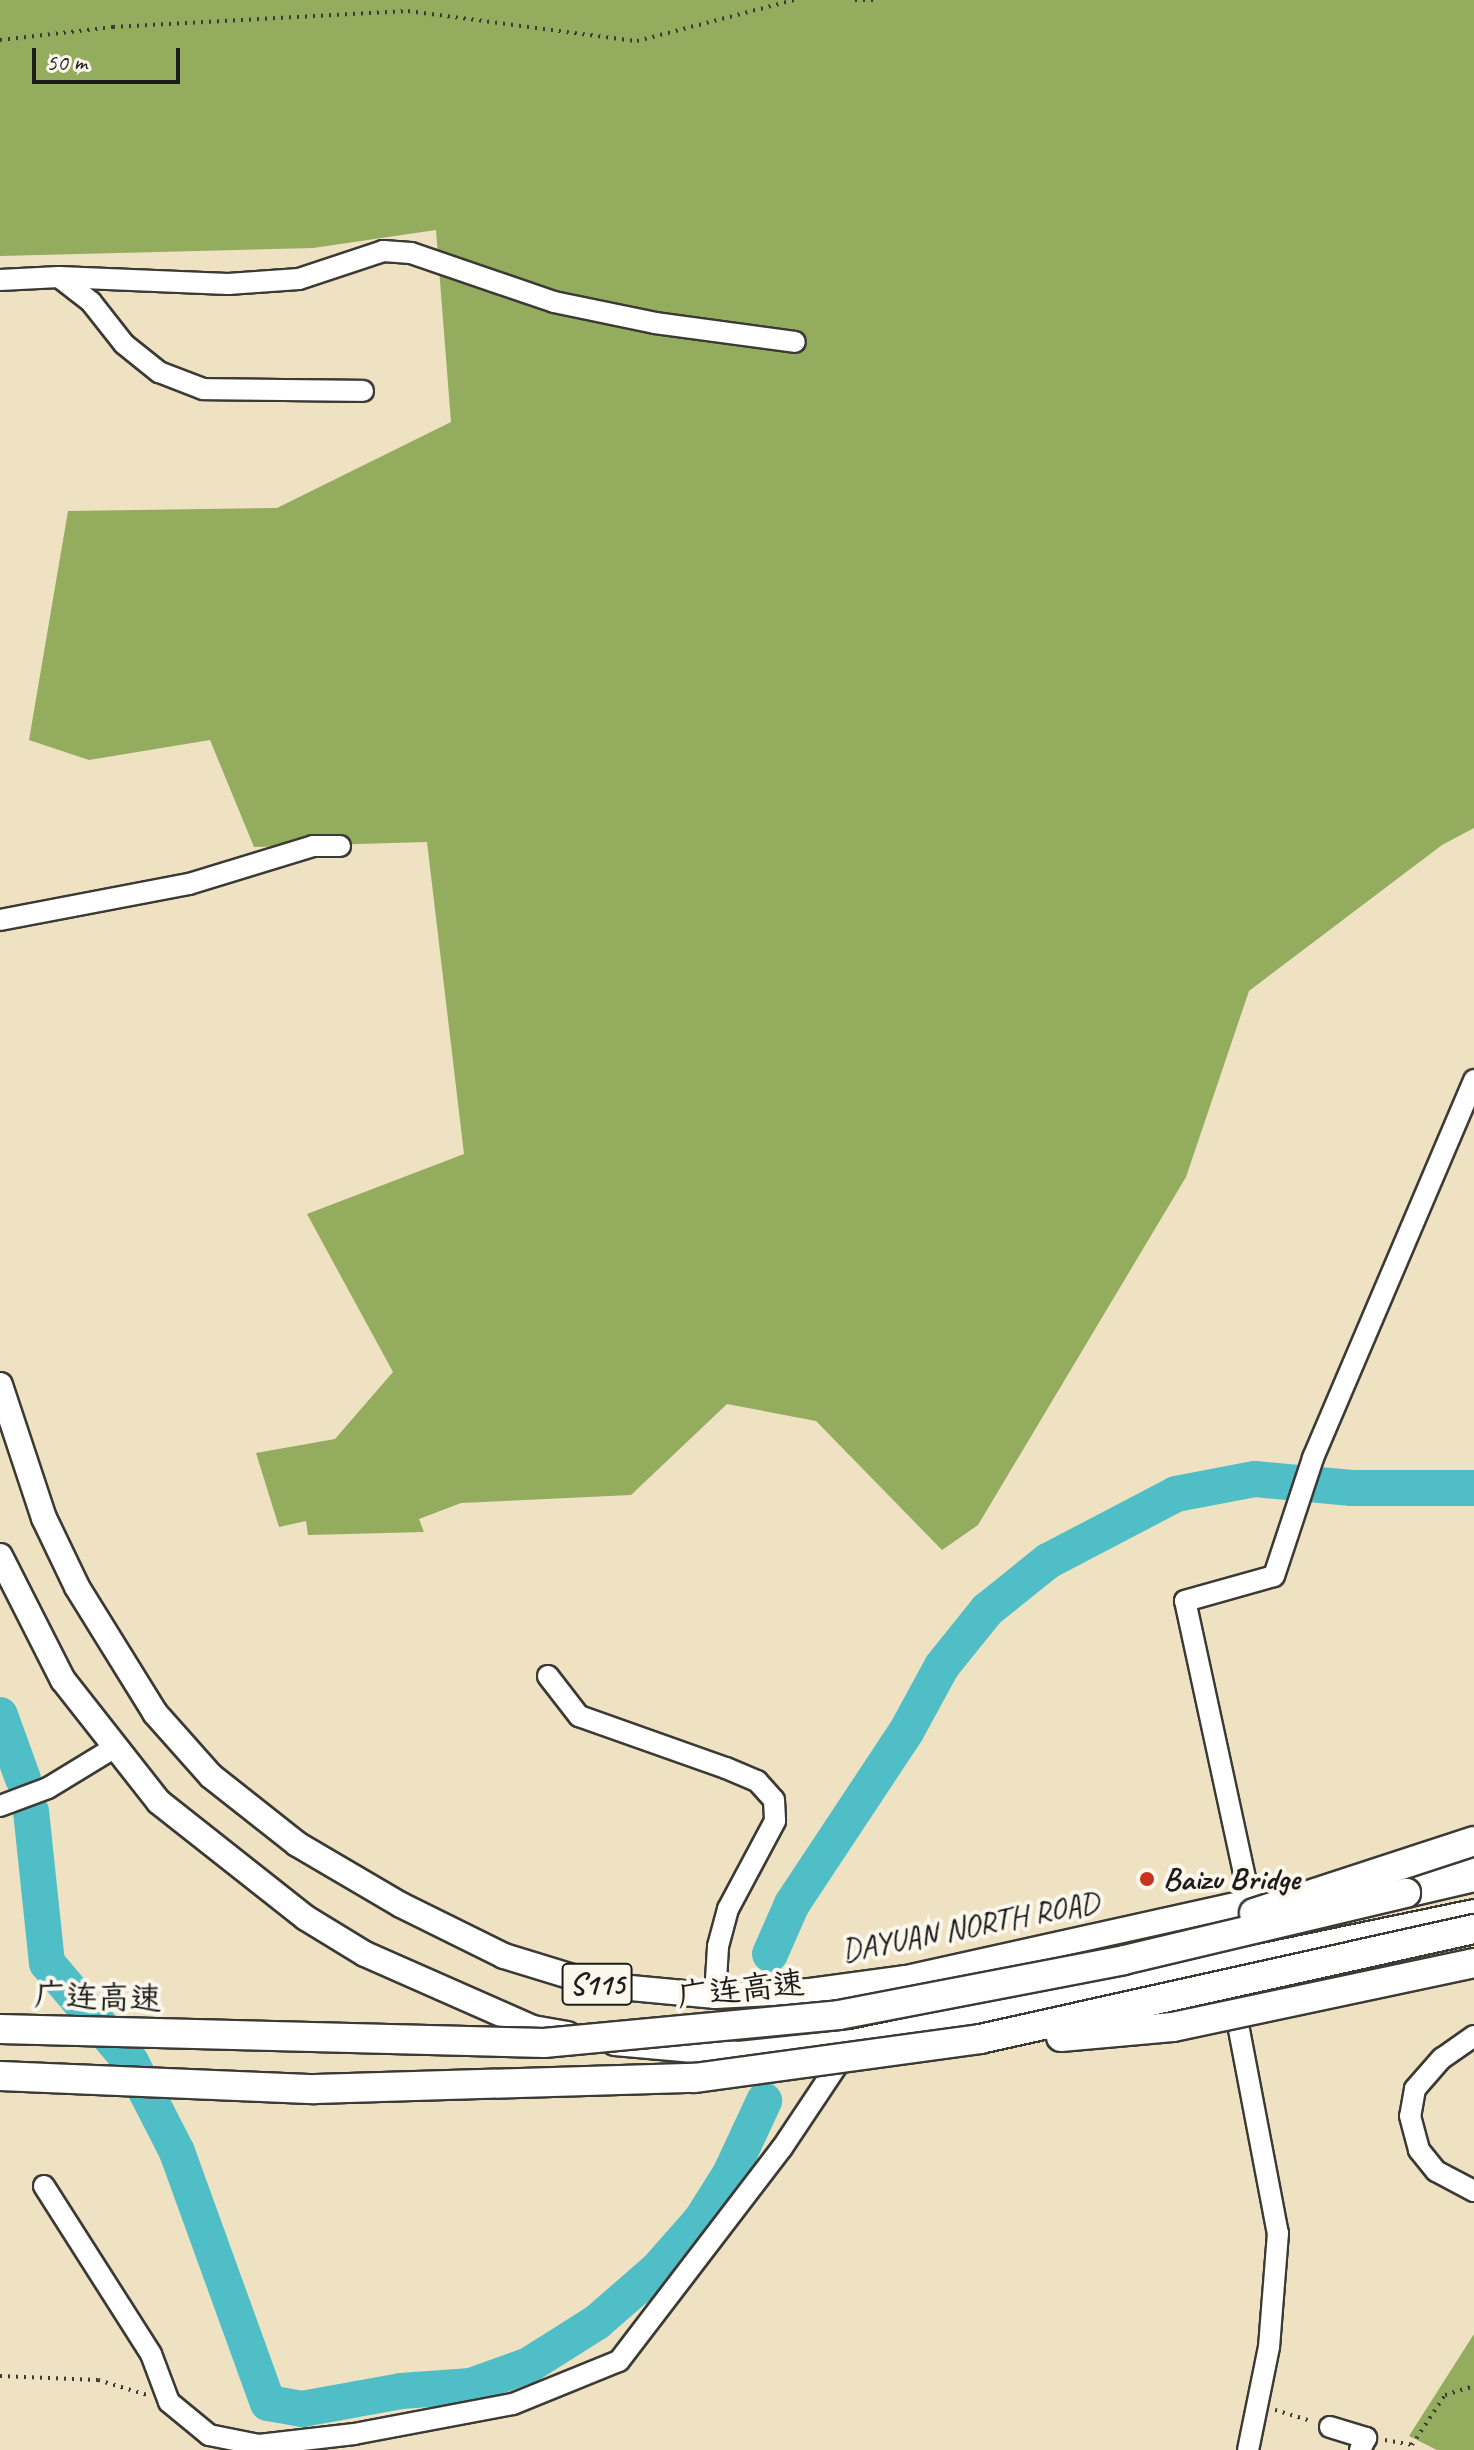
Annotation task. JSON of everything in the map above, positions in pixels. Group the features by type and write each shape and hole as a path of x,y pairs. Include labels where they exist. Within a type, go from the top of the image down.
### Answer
{"highway":[{"path":"1102,1964 1474,1841"},
{"name":"广连高速","path":"0,2029 544,2043 839,2015 1102,1964 1474,1877"},
{"path":"0,2076 315,2089 663,2079 980,2039 1474,1929"},
{"path":"908,2049 1173,2027 1474,1963"}],"main road":[{"name":"DAYUAN NORTH ROAD","path":"0,1385 44,1518 77,1587 155,1713 211,1776 297,1844 401,1905 504,1956 599,1985 715,1996 906,1978 1250,1901 1474,1859"},
{"name":"S115","path":"0,1556 44,1647 112,1749 159,1802 306,1918 365,1954 520,2023 678,2053 739,2054 853,2042 1474,1912"}],"lane":[{"path":"0,280 59,277 228,284 299,279 383,251 397,252 554,302 655,323 795,342"},
{"path":"59,277 91,302 124,344 159,372 203,389 363,391"},
{"path":"0,920 189,884 313,846 340,846"},
{"path":"1250,1901 1185,1601 1274,1576 1313,1458 1474,1080"},
{"path":"548,1676 579,1716 737,1772 757,1781 774,1800 775,1821 728,1909 718,1947 715,1996"},
{"path":"0,1806 48,1788 112,1749"},
{"path":"1227,1964 1278,2233 1269,2347 1248,2450"},
{"path":"1474,2036 1442,2058 1415,2089 1410,2116 1419,2150 1436,2171 1474,2191"},
{"path":"44,2186 151,2354 169,2402 209,2435 259,2445 513,2404 619,2361 773,2161 853,2042"},
{"path":"1330,2427 1363,2444"}],"path":[{"path":"0,40 113,27 408,11 637,41 794,0"},
{"path":"855,0 874,0"},
{"path":"0,2376 98,2380 169,2402"},
{"path":"1363,2444 1412,2445 1445,2395 1474,2386"},
{"path":"1257,2404 1330,2427"}],"green space":[{"path":"0,0 1474,0 1474,828 1442,845 1249,991 1186,1177 978,1525 942,1550 816,1421 727,1404 631,1495 461,1503 419,1519 424,1532 308,1535 306,1521 279,1527 256,1453 335,1439 393,1372 307,1214 464,1154 427,842 254,847 210,740 89,760 29,740 68,511 277,508 451,422 436,230 313,248 0,256"},
{"path":"1474,2334 1474,2450 1437,2450 1409,2436"}],"waterway":[{"path":"770,1954 792,1904 906,1732 942,1666 987,1610 1048,1561 1176,1494 1255,1479 1352,1488 1474,1488"},
{"path":"0,1715 23,1779"},
{"path":"31,1811 47,1963 131,2062 177,2152 268,2403 302,2409 401,2391 471,2386 529,2365 597,2322 658,2269 701,2220 730,2174 764,2101"}],"place":[{"name":"Baizu Bridge","path":"1147,1879"}]}
